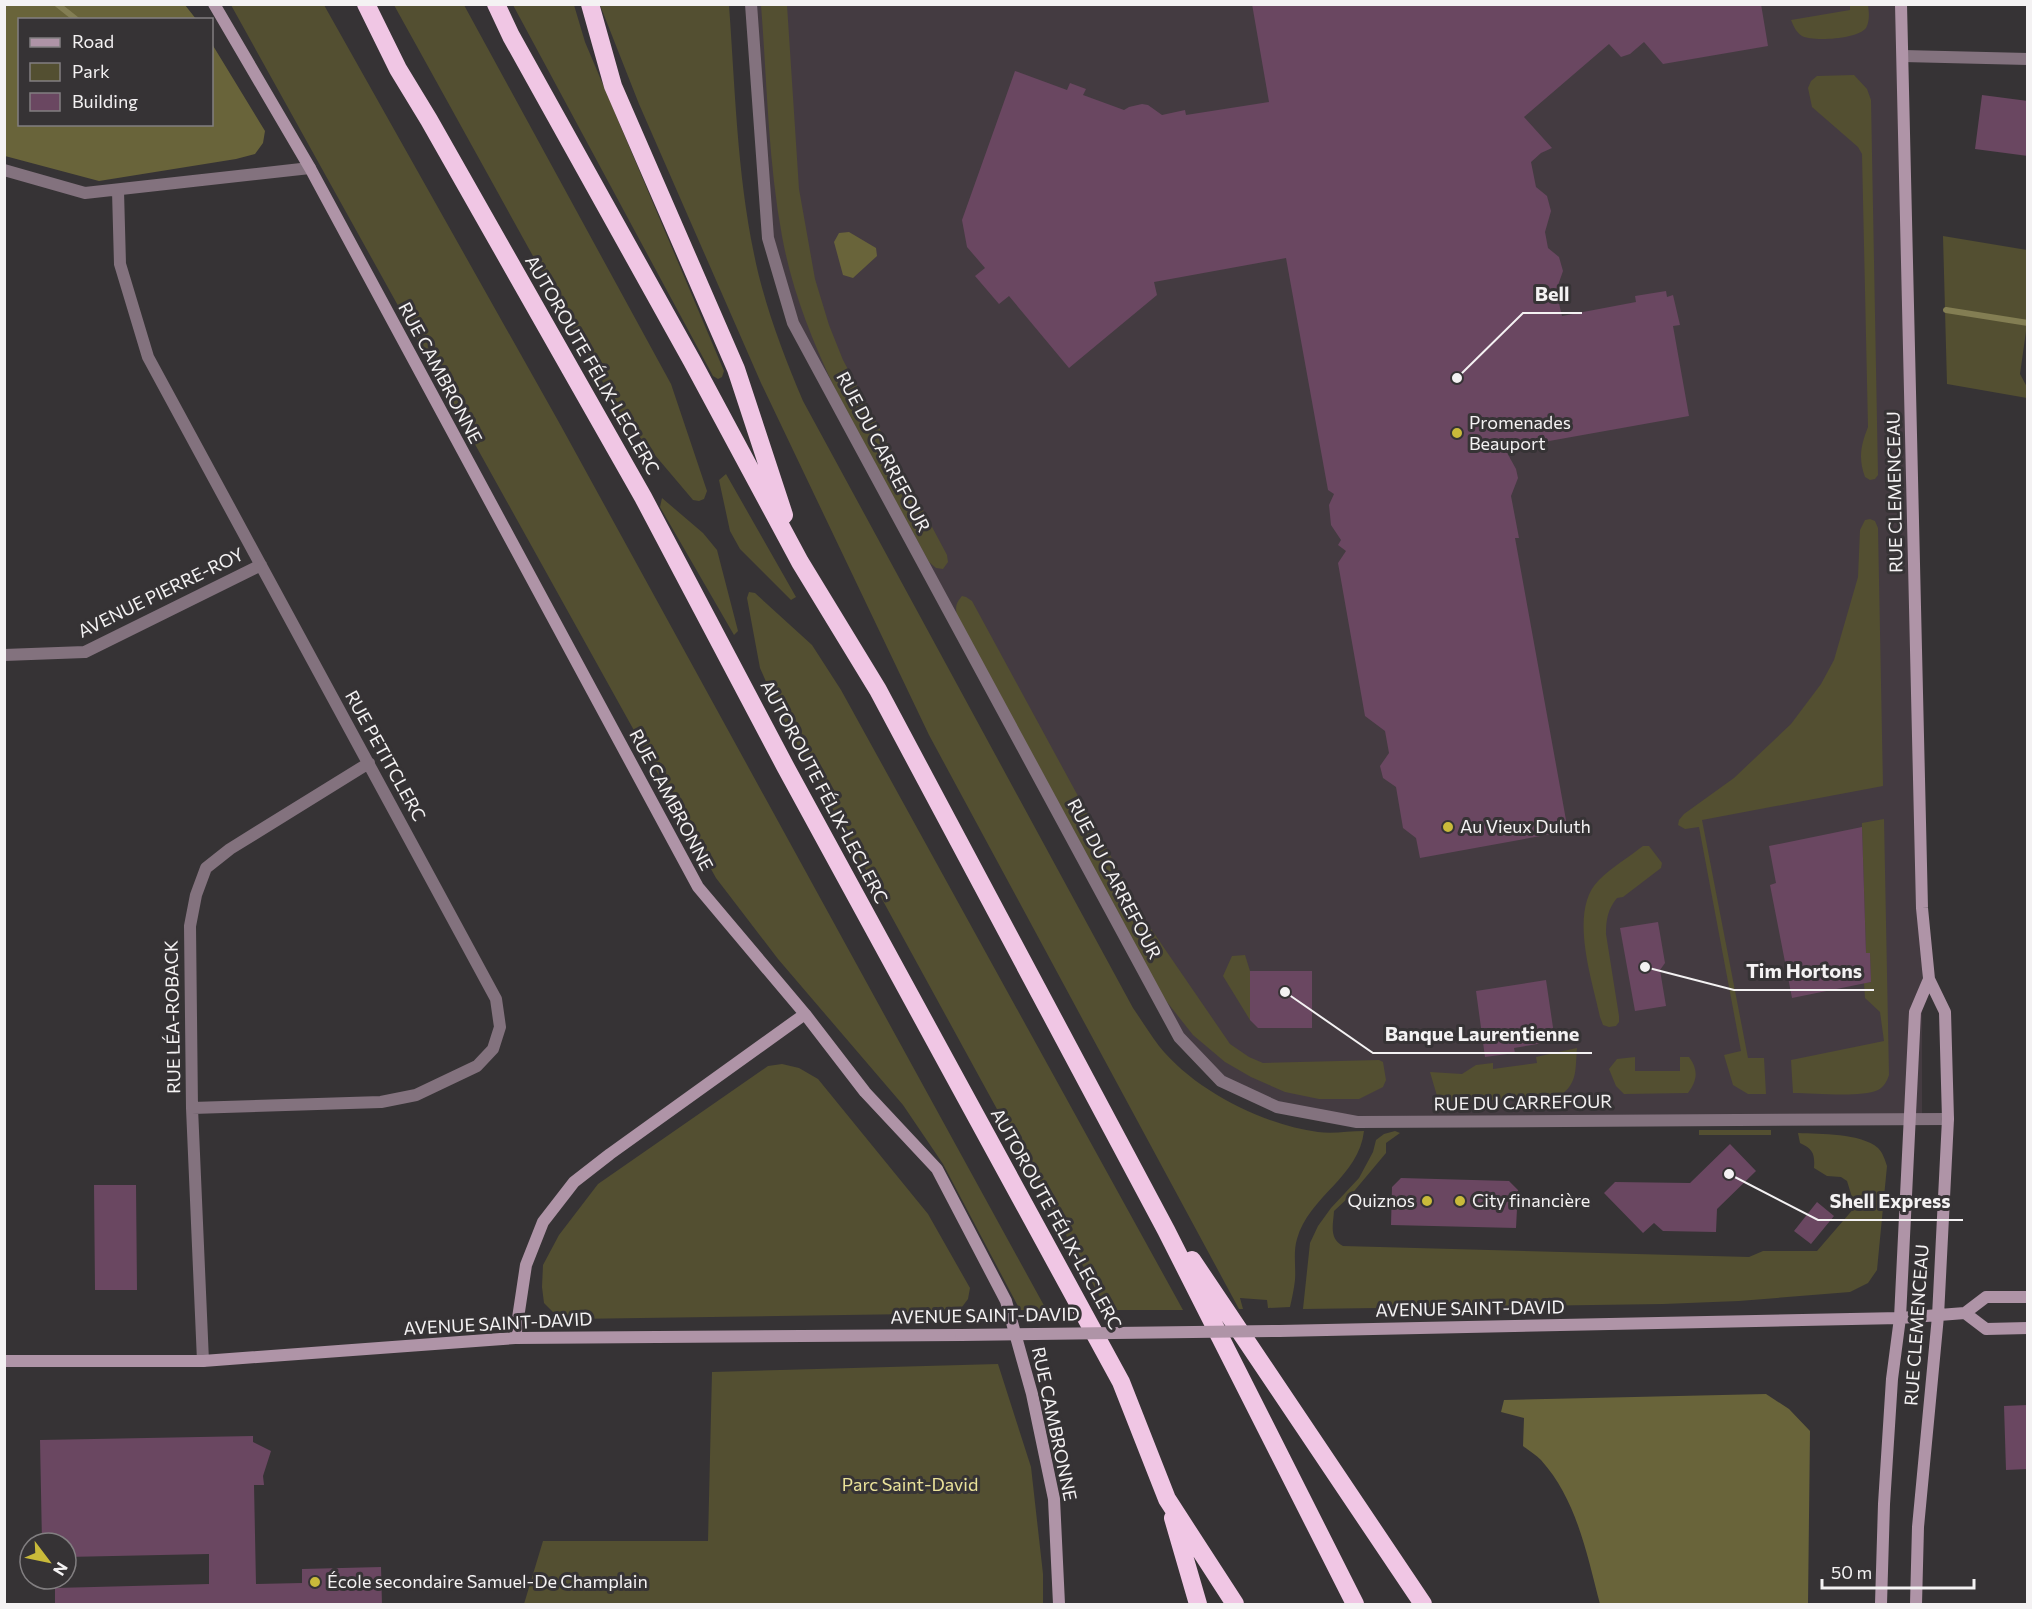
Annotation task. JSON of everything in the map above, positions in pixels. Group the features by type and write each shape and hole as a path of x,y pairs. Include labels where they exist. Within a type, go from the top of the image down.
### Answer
{"highway":[{"name":"AUTOROUTE FÉLIX-LECLERC","path":"366,4 398,69 435,130 643,497 786,766 1121,1382 1167,1499 1235,1605"},
{"path":"496,4 511,36 692,361 800,562 878,690 1166,1230 1355,1605"},
{"path":"590,4 613,86 736,369 800,562"},
{"path":"1166,1230 1186,1251 1423,1605"},
{"path":"1167,1499 1198,1605"}],"street":[{"name":"RUE CAMBRONNE","path":"214,4 310,168 698,886 805,1014 865,1092 937,1169 1006,1301 1032,1394 1054,1499 1059,1605"},
{"name":"RUE DU CARREFOUR","path":"751,4 768,238 793,323 1179,1037 1221,1081 1277,1107 1357,1122 1948,1119"},
{"name":"RUE CLEMENCEAU","path":"1901,4 1922,908 1929,979 1945,1012 1948,1119 1938,1316 1918,1527 1916,1605"},
{"path":"1903,56 2028,59"},
{"path":"4,170 85,193 310,168"},
{"name":"RUE PETITCLERC","path":"118,191 120,264 148,357 496,999 500,1027 493,1049 477,1066 416,1095 381,1102 192,1108"},
{"name":"AVENUE PIERRE-ROY","path":"4,655 86,652 261,565"},
{"name":"RUE LÉA-ROBACK","path":"203,1361 192,1108 190,926 196,895 206,868 230,849 369,763"},
{"name":"RUE CLEMENCEAU","path":"1881,1605 1884,1504 1892,1379 1900,1318 1915,1012 1929,979"},
{"path":"514,1338 526,1264 543,1222 574,1182 805,1014"},
{"name":"AVENUE SAINT-DAVID","path":"4,1360 203,1361 514,1338 1279,1331 1900,1318 1965,1313 1986,1297 2028,1297"},
{"path":"1965,1313 1986,1329 2028,1328"}],"shaded area":[{"path":"4,5 185,5 195,18 18,18 18,126 213,126 213,46 265,131 263,143 255,154 99,181 5,156"},
{"path":"751,5 1901,5 1922,908 1922,1118 1357,1122 1277,1107 1221,1081 1179,1037 793,323 768,238"},
{"path":"849,232 876,248 877,256 853,278 843,275 834,242 839,233"},
{"path":"1766,1394 1789,1409 1810,1431 1808,1604 1600,1604 1585,1547 1564,1492 1541,1460 1523,1446 1524,1418 1501,1412 1504,1400"}],"green space":[{"path":"231,5 324,5 561,426 1047,1311 1020,1310 943,1164 903,1105 778,959 716,878"},
{"path":"394,5 464,5 671,384 707,491 704,499 693,500 621,415"},
{"path":"513,5 574,5 585,42 724,371 722,377 718,379 713,376"},
{"path":"600,5 729,5 737,130 748,223 763,291 803,401 1133,1008 1149,1032 1159,1046 1191,1077 1231,1103 1275,1122 1297,1128 1335,1133 1364,1131 1353,1161 1303,1224 1296,1244 1295,1280 1290,1307 1268,1308 1267,1300 1240,1298 1243,1309 1239,1309 929,735 761,383 639,104"},
{"path":"761,5 787,5 799,189 815,279 829,325 843,360 947,555 948,562 943,569 936,568 929,562 864,445 823,363 792,279 777,207 768,121"},
{"path":"1850,5 1868,5 1869,16 1866,28 1854,35 1808,38 1798,33 1791,20 1850,10"},
{"path":"1854,75 1867,89 1871,100 1878,475 1875,479 1870,480 1865,477 1861,458 1868,427 1862,154 1858,147 1812,107 1808,88 1817,76"},
{"path":"1943,236 2027,250 2028,317 2020,374 2027,387 2027,398 1947,384"},
{"path":"726,474 796,597 791,600 740,549 730,531 719,480"},
{"path":"662,498 703,533 717,550 738,631 734,635 660,507"},
{"path":"1865,520 1875,521 1878,528 1883,786 1702,820 1748,1058 1764,1058 1766,1094 1748,1094 1733,1085 1724,1055 1741,1051 1699,827 1685,829 1678,825 1679,820 1734,778 1791,724 1821,684 1834,660 1858,577 1860,530"},
{"path":"749,592 755,593 812,645 841,690 1183,1310 1107,1310 779,711 760,668 747,598"},
{"path":"962,596 972,601 1147,923 1230,1044 1263,1063 1379,1060 1383,1062 1386,1080 1383,1087 1359,1099 1319,1099 1285,1092 1225,1062 1193,1035 1163,997 957,615 956,605"},
{"path":"1884,819 1889,1075 1878,1090 1860,1094 1793,1093 1791,1060 1884,1041 1880,1012 1865,998 1864,983 1871,982 1870,954 1866,953 1862,823"},
{"path":"1643,846 1649,846 1662,863 1661,868 1623,897 1617,898 1611,906 1607,919 1606,934 1619,1016 1616,1026 1609,1027 1603,1025 1600,1017 1588,965 1585,946 1585,909 1590,893 1599,880"},
{"path":"1245,955 1250,971 1250,1020 1223,976 1232,956"},
{"path":"1577,1048 1572,1083 1556,1099 1447,1101 1437,1096 1430,1072 1462,1074 1476,1065 1493,1063 1493,1069 1537,1063 1536,1057"},
{"path":"1635,1057 1635,1071 1680,1071 1680,1057 1689,1057 1696,1075 1688,1093 1624,1094 1616,1086 1609,1069 1617,1059"},
{"path":"782,1064 799,1068 818,1079 928,1214 970,1288 968,1299 962,1307 912,1314 572,1319 554,1313 544,1303 543,1265 559,1235 598,1184 768,1066"},
{"path":"1699,1130 1771,1130 1771,1135 1699,1135"},
{"path":"1395,1131 1400,1133 1386,1143 1386,1153 1350,1196 1334,1211 1334,1235 1343,1246 1749,1257 1763,1251 1817,1251 1855,1207 1847,1181 1841,1177 1827,1176 1814,1168 1812,1152 1800,1143 1798,1133 1840,1135 1861,1139 1878,1148 1884,1157 1887,1166 1877,1270 1868,1283 1850,1292 1739,1301 1303,1309 1310,1243 1318,1226 1331,1208 1359,1178 1373,1152 1376,1140 1384,1134"},
{"name":"Parc Saint-David","path":"998,1364 1031,1467 1043,1574 1043,1604 524,1604 543,1541 708,1541 712,1372"}],"building":[{"name":"Promenades Beauport","path":"1252,4 1761,4 1768,46 1663,64 1644,42 1630,54 1621,57 1609,44 1524,117 1552,148 1541,153 1531,162 1536,187 1547,196 1551,211 1545,232 1548,248 1559,257 1563,271 1556,291 1562,316 1636,302 1635,296 1666,291 1667,297 1673,295 1680,325 1673,326 1689,416 1505,449 1516,469 1518,478 1511,496 1519,538 1515,538 1568,831 1420,858 1416,838 1403,828 1396,787 1383,778 1380,766 1389,753 1385,731 1365,716 1338,563 1346,551 1338,545 1341,540 1331,525 1329,505 1334,494 1328,490 1286,258 1154,282 1157,295 1069,368 1009,296 999,304 975,276 985,268 967,247 962,220 1015,71 1067,90 1070,83 1086,89 1083,95 1124,110 1142,104 1148,105 1162,115 1185,110 1186,115 1269,102"},
{"path":"1982,95 2028,101 2028,156 1975,149"},
{"path":"1862,827 1866,953 1870,953 1871,982 1792,998 1770,885 1776,883 1769,846"},
{"path":"1658,922 1665,963 1660,970 1666,1006 1635,1011 1620,928"},
{"path":"1250,971 1312,971 1312,1028 1258,1028 1250,1020"},
{"path":"1546,980 1555,1041 1514,1048 1515,1053 1485,1057 1476,991"},
{"path":"1730,1144 1756,1171 1717,1209 1716,1232 1663,1231 1654,1223 1643,1233 1604,1193 1615,1182 1690,1183"},
{"path":"1401,1178 1509,1181 1518,1190 1516,1228 1391,1225 1392,1187"},
{"path":"94,1185 136,1185 137,1290 95,1290"},
{"path":"1817,1202 1834,1216 1811,1244 1794,1231"},
{"path":"2028,1405 2028,1469 2006,1470 2004,1406"},
{"path":"253,1436 253,1442 271,1451 263,1476 264,1485 254,1485 256,1584 302,1583 302,1569 381,1567 382,1605 55,1605 55,1591 78,1591 78,1587 209,1584 209,1554 78,1557 78,1531 42,1531 40,1440"}],"waterway":[{"path":"57,4 74,18"},
{"path":"1946,310 2028,323"}],"place":[{"name":"Bell","path":"1457,378"},
{"name":"Promenades Beauport","path":"1457,433"},
{"name":"Au Vieux Duluth","path":"1448,827"},
{"name":"Tim Hortons","path":"1645,967"},
{"name":"Banque Laurentienne","path":"1285,992"},
{"name":"Shell Express","path":"1729,1174"},
{"name":"Quiznos","path":"1427,1201"},
{"name":"City financière","path":"1460,1201"},
{"name":"École secondaire Samuel-De Champlain","path":"315,1582"}]}
